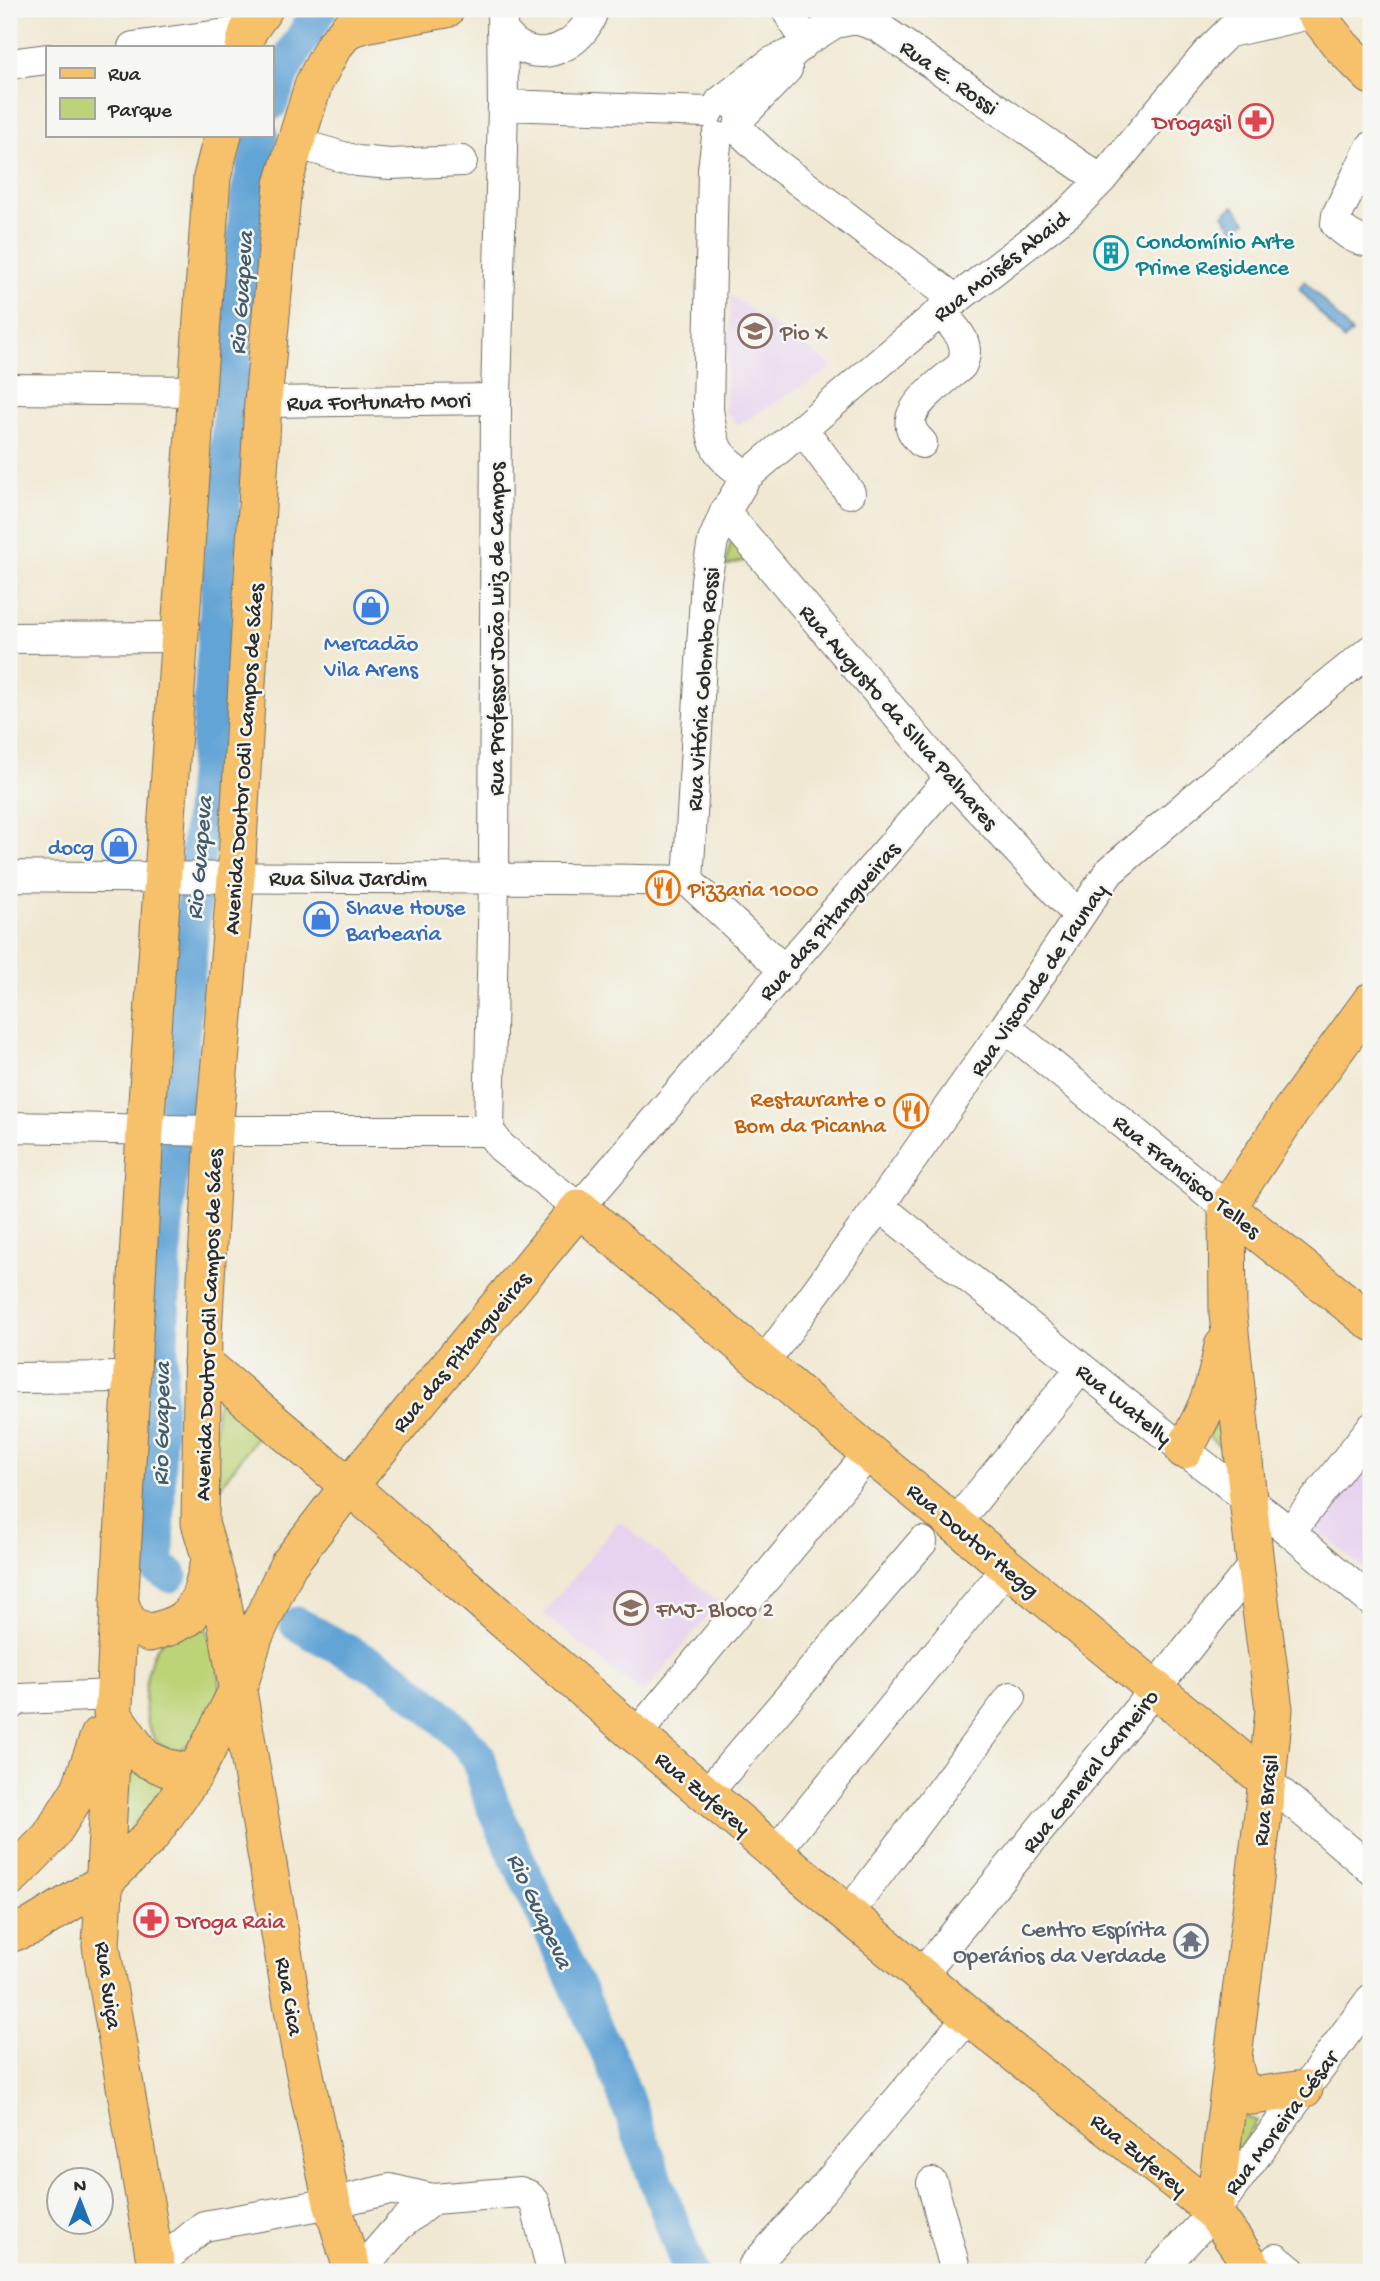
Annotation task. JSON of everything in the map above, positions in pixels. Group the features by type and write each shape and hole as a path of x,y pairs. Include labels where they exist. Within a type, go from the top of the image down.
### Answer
{"main road":[{"name":"Avenida Doutor Odil Campos de Sáes","path":"215,1577 200,1523 207,1131 224,877 283,184 314,83 333,47 348,29 436,10"},
{"path":"1313,11 1342,47 1371,76"},
{"path":"9,1879 50,1837 80,1789 113,1704 132,1377 172,878 180,637 212,177 223,136"},
{"path":"1184,1450 1204,1415 1216,1383 1228,1314 1227,1208 1290,1111 1371,1002"},
{"name":"Rua Doutor Hegg","path":"579,1208 763,1364 1267,1781"},
{"name":"Rua das Pitangueiras","path":"20,1930 104,1882 150,1837 195,1773 238,1689 254,1637 288,1565 349,1486 579,1208"},
{"name":"Rua Francisco Telles","path":"1227,1208 1371,1322"},
{"name":"Rua Brasil","path":"1214,2212 1274,1709 1228,1314"},
{"name":"Rua Zuferey","path":"202,1362 636,1735 969,2016 1214,2212"},
{"path":"119,1601 128,1623 149,1633 169,1628 189,1617 215,1577"},
{"name":"Rua Cica","path":"215,1577 238,1689 302,2055 332,2203 353,2272"},
{"path":"113,1704 144,1758 167,1768 195,1773"},
{"name":"Rua Suiça","path":"113,1704 101,1946 157,2269"},
{"path":"20,1930 63,1930 86,1937 101,1946"},
{"path":"1233,2059 1237,2084 1253,2096 1304,2089"},
{"path":"1214,2212 1275,2268"}],"street":[{"path":"502,20 519,47 549,51 565,46 584,32 593,9"},
{"path":"786,9 800,47"},
{"name":"Rua Moisés Abaid","path":"747,475 948,306 1069,212 1101,180 1208,52 1251,9"},
{"path":"1230,32 1313,11"},
{"name":"Rua E. Rossi","path":"725,120 772,62 835,23 883,17 1101,180"},
{"name":"Rua Professor João Luiz de Campos","path":"489,1131 502,20"},
{"path":"140,46 252,29"},
{"path":"9,64 46,59"},
{"path":"503,105 725,120 948,306 967,348 961,366 916,405 910,417 911,430 922,443"},
{"path":"725,120 713,170 708,409 713,442 724,461 747,475"},
{"path":"295,143 358,161 390,164 462,161"},
{"path":"1371,147 1337,215 1336,224 1356,238 1365,242 1371,241"},
{"path":"713,170 737,157 751,156 771,160"},
{"path":"9,389 198,391"},
{"name":"Rua Fortunato Mori","path":"263,402 496,399"},
{"path":"802,428 850,493"},
{"name":"Rua Vitória Colombo Rossi","path":"688,881 706,580 713,541 747,475"},
{"name":"Rua Augusto da SIlva Palhares","path":"726,512 950,778 1079,916"},
{"path":"9,638 180,637"},
{"name":"Rua Visconde de Taunay","path":"763,1364 1005,1027 1109,872 1371,650"},
{"name":"Rua das Pitangueiras","path":"579,1208 950,778"},
{"name":"Rua Silva Jardim","path":"9,876 494,877 688,881"},
{"path":"688,881 785,971"},
{"name":"Rua Francisco Telles","path":"1005,1027 1227,1208"},
{"path":"9,1127 207,1131 489,1131 501,1147 579,1208"},
{"name":"Rua Watelly","path":"879,1206 1290,1532 1371,1601"},
{"path":"956,1523 1081,1368"},
{"path":"9,1378 132,1377"},
{"path":"1290,1532 1371,1428"},
{"path":"636,1735 869,1452"},
{"path":"706,1794 922,1542"},
{"name":"Rua General Carneiro","path":"921,1975 1255,1563"},
{"path":"775,1852 1008,1566"},
{"path":"848,1914 1012,1697"},
{"path":"9,1706 20,1699 113,1704"},
{"name":"Rua Doutor Hegg","path":"1267,1781 1371,1869"},
{"name":"Rua Moreira César","path":"1158,2272 1214,2212 1371,1999"},
{"path":"753,2267 969,2016"},
{"path":"932,2183 956,2272"},
{"path":"157,2269 204,2226 332,2203 390,2189 433,2199 520,2192 528,2195 535,2202 552,2272"},
{"path":"359,2272 399,2226 433,2199"}],"shaded area":[{"name":"Pio X","path":"731,296 834,367 738,425 725,411"},
{"path":"1371,1444 1371,1575 1307,1521"},
{"name":"FMJ- Bloco 2","path":"619,1521 719,1602 643,1694 543,1614"}],"green space":[{"path":"732,538 747,560 725,566"},
{"path":"1227,1374 1240,1465 1209,1437"},
{"path":"218,1395 260,1432 210,1501"},
{"path":"195,1622 205,1626 218,1670 220,1694 190,1744 170,1749 159,1744 151,1734 145,1705 148,1673 159,1645"},
{"path":"124,1749 166,1784 122,1840"},
{"path":"1238,2115 1257,2121 1229,2165"}],"water":[{"path":"1234,206 1246,221 1235,230 1223,215"},
{"path":"1305,281 1352,333 1343,340 1299,288"}],"waterway":[{"name":"Rio Guapeva","path":"273,98 285,67 320,9"},
{"name":"Rio Guapeva","path":"170,1575 157,1568 165,1235 209,730 225,476 247,198 261,136"},
{"name":"Rio Guapeva","path":"297,1624 396,1678 444,1719 478,1756 492,1804 614,2066 690,2272"}],"place":[{"name":"Drogasil","path":"1256,121"},
{"name":"Condomínio Arte Prime Residence","path":"1111,253"},
{"name":"Pio X","path":"755,331"},
{"name":"Mercadão Vila Arens","path":"371,607"},
{"name":"docg","path":"119,846"},
{"name":"Pizzaria 1000","path":"663,888"},
{"name":"Shave House Barbearia","path":"321,919"},
{"name":"Restaurante o Bom da Picanha","path":"911,1111"},
{"name":"FMJ- Bloco 2","path":"631,1608"},
{"name":"Droga Raia","path":"151,1920"},
{"name":"Centro Espírita Operários da Verdade","path":"1191,1941"}]}
